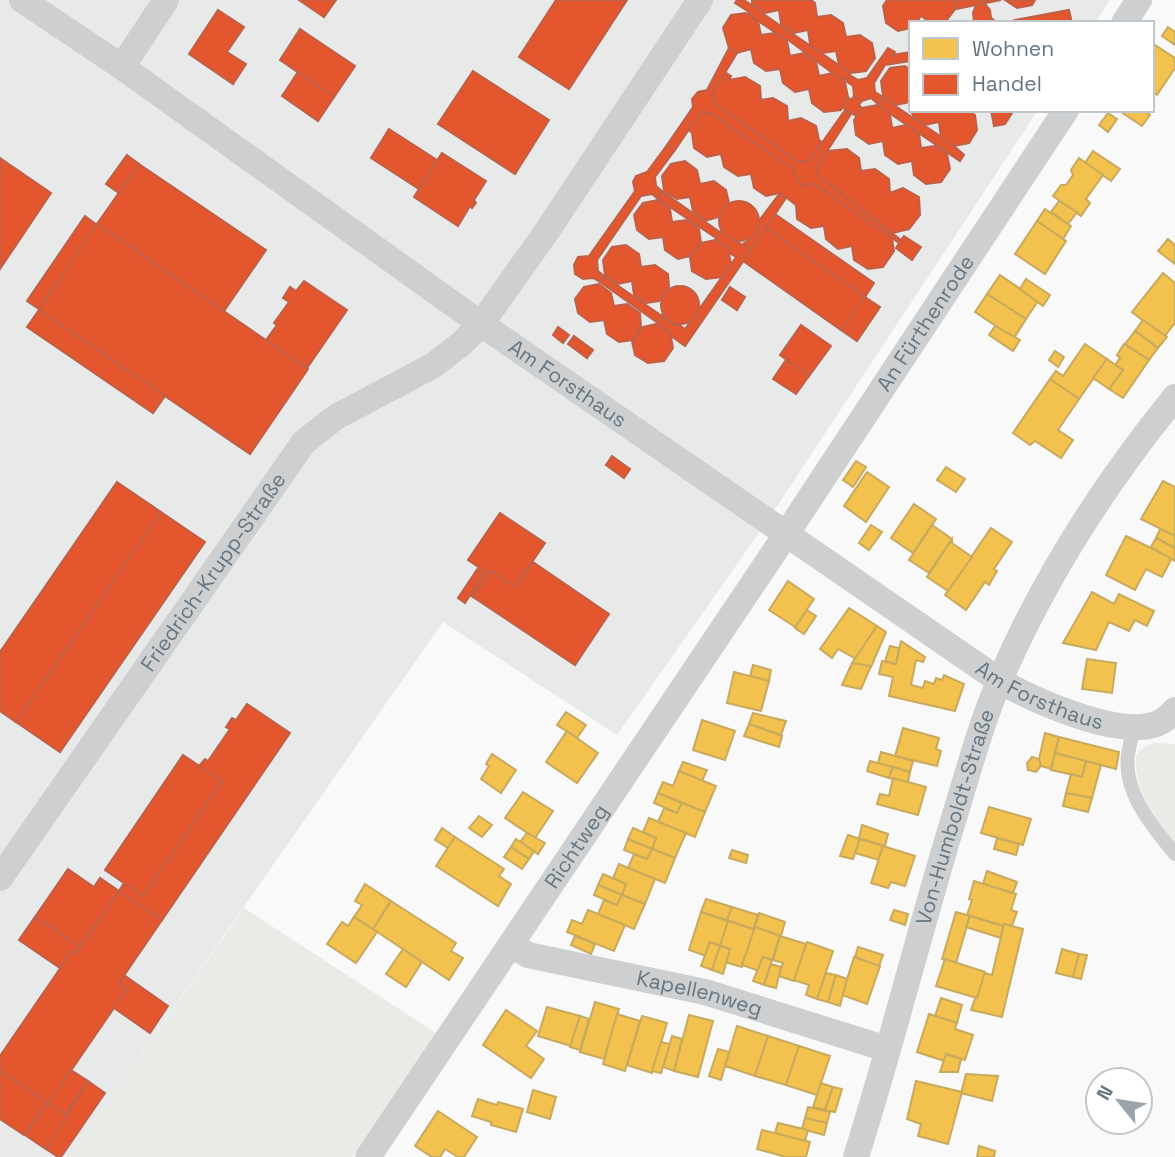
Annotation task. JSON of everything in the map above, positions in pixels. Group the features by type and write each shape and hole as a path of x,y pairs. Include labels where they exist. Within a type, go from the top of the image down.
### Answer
{"street":[{"name":"Am Forsthaus","path":"22,0 122,67 481,324 785,536 999,681 1028,697 1111,725 1154,725 1168,718 1175,710"},
{"path":"122,67 166,0"},
{"path":"481,324 545,234 700,0"},
{"path":"1125,21 1139,0"},
{"name":"An Fürthenrode","path":"785,536 1065,112"},
{"name":"Friedrich-Krupp-Straße","path":"0,878 304,443 336,417 433,365 461,344 481,324"},
{"name":"Von-Humboldt-Straße","path":"856,1157 939,867 999,681 1040,596 1073,542 1129,454 1175,397"},
{"name":"Richtweg","path":"368,1157 785,536"},
{"name":"Kapellenweg","path":"511,944 528,955 705,992 887,1049"}],"lane":[{"name":"Am Forsthaus","path":"1135,727 1128,757 1129,775 1144,815 1175,854"}],"shaded area":[{"path":"0,0 1110,0 1096,21 909,21 909,112 1037,112 766,523 617,735 443,622 69,1157 0,1157"},
{"path":"1154,743 1175,744 1175,844 1147,803 1138,781 1136,756 1142,748"},
{"path":"244,908 436,1033 352,1157 69,1157"}],"building: Wohnen":[{"path":"1168,27 1175,32 1175,45 1162,36"},
{"path":"1154,46 1175,58 1175,68 1157,95 1154,93"},
{"path":"1121,112 1146,112 1150,115 1142,126"},
{"path":"1108,113 1117,119 1108,132 1099,125"},
{"path":"1093,151 1120,169 1111,181 1085,163"},
{"path":"1079,158 1103,175 1086,199 1090,203 1081,216 1053,196 1073,175 1071,170"},
{"path":"1059,201 1077,212 1068,224 1051,212"},
{"path":"1045,209 1071,226 1063,239 1037,221"},
{"path":"1037,221 1066,241 1045,274 1015,254"},
{"path":"1168,239 1175,245 1175,264 1158,251"},
{"path":"1163,273 1175,283 1175,323 1164,337 1132,312"},
{"path":"1000,275 1038,301 1026,319 987,294"},
{"path":"1026,279 1050,295 1043,306 1020,289"},
{"path":"987,294 1026,319 1014,338 975,312"},
{"path":"1143,320 1167,337 1158,348 1135,331"},
{"path":"995,326 1020,340 1013,351 989,335"},
{"path":"1135,331 1158,348 1149,360 1125,344"},
{"path":"1085,344 1107,359 1079,399 1050,379 1056,371 1063,376"},
{"path":"1124,344 1149,360 1123,398 1109,389 1123,370 1115,365 1120,358 1117,355"},
{"path":"1055,351 1064,357 1058,367 1049,360"},
{"path":"1107,359 1123,370 1109,389 1093,378"},
{"path":"1050,379 1079,399 1058,430 1073,440 1061,458 1035,441 1030,445 1013,433"},
{"path":"856,461 866,467 853,487 843,480"},
{"path":"946,467 965,479 956,492 937,480"},
{"path":"867,472 889,487 866,522 844,506"},
{"path":"1163,481 1175,487 1175,536 1141,519"},
{"path":"914,504 936,519 913,553 891,538"},
{"path":"871,525 882,532 869,550 859,543"},
{"path":"932,525 952,539 929,573 909,560"},
{"path":"991,528 1012,542 994,569 997,571 989,585 985,582 966,610 945,595"},
{"path":"1160,529 1175,536 1175,548 1156,538"},
{"path":"1126,536 1172,558 1162,577 1146,569 1135,590 1106,575"},
{"path":"1156,538 1175,548 1175,561 1151,547"},
{"path":"952,539 952,543 972,557 948,591 927,577"},
{"path":"788,581 814,599 795,627 769,610"},
{"path":"1092,592 1114,604 1119,594 1154,611 1147,626 1135,620 1129,631 1109,622 1096,650 1063,643"},
{"path":"849,608 877,626 856,659 838,649 832,658 820,649"},
{"path":"807,610 816,616 804,634 795,628"},
{"path":"877,626 886,632 871,667 852,663"},
{"path":"901,641 925,657 923,662 916,660 911,685 923,688 925,681 934,684 936,678 942,680 944,675 964,684 955,711 889,696 893,677 879,674 882,661 896,664"},
{"path":"890,646 899,648 896,664 885,661"},
{"path":"1087,659 1116,663 1112,693 1082,689"},
{"path":"852,663 871,666 861,689 842,685"},
{"path":"753,665 771,670 769,681 750,676"},
{"path":"734,672 769,681 761,711 727,703"},
{"path":"566,712 586,725 577,738 557,725"},
{"path":"753,713 786,721 781,735 749,724"},
{"path":"702,720 735,731 725,760 693,750"},
{"path":"749,724 782,736 779,747 744,736"},
{"path":"903,728 939,738 936,749 941,751 937,766 895,756"},
{"path":"567,731 598,753 577,783 546,762"},
{"path":"1045,733 1059,737 1051,769 1041,766 1039,759"},
{"path":"1059,737 1119,752 1116,769 1055,753"},
{"path":"881,752 913,761 910,772 878,763"},
{"path":"1055,753 1086,761 1082,777 1051,770"},
{"path":"492,754 516,770 501,793 481,779"},
{"path":"1032,757 1039,759 1041,766 1036,772 1028,770 1027,763"},
{"path":"870,761 893,767 889,778 867,771"},
{"path":"1086,761 1101,765 1092,798 1066,793 1071,774 1082,777"},
{"path":"683,762 707,770 702,781 679,771"},
{"path":"893,767 910,772 908,782 889,778"},
{"path":"679,771 716,786 705,812 658,793 663,782 673,786"},
{"path":"893,778 926,787 918,815 877,804 880,794 889,796"},
{"path":"523,792 553,811 535,838 505,818"},
{"path":"658,793 682,803 677,813 654,803"},
{"path":"1066,793 1092,798 1088,812 1063,806"},
{"path":"682,803 705,812 695,837 658,822 664,808 677,813"},
{"path":"989,807 1031,819 1023,845 981,833"},
{"path":"479,816 492,825 482,837 469,828"},
{"path":"649,818 686,833 675,858 652,849 656,838 643,832"},
{"path":"862,825 888,834 885,846 859,838"},
{"path":"442,828 455,837 448,848 435,840"},
{"path":"633,828 656,838 652,849 628,839"},
{"path":"527,833 545,843 538,854 520,842"},
{"path":"848,835 860,839 853,859 840,856"},
{"path":"455,837 504,869 499,876 511,884 498,906 436,866"},
{"path":"997,838 1019,844 1016,855 994,849"},
{"path":"516,839 534,851 529,859 511,847"},
{"path":"628,839 652,849 647,859 624,850"},
{"path":"860,839 883,846 879,860 855,853"},
{"path":"883,846 915,856 905,886 891,882 888,888 871,883"},
{"path":"511,847 529,859 522,869 504,857"},
{"path":"652,849 675,858 665,883 628,868 634,854 647,859"},
{"path":"732,850 748,855 746,863 729,858"},
{"path":"619,864 655,879 645,904 622,895 626,884 613,878"},
{"path":"987,871 1017,882 1013,893 983,884"},
{"path":"603,874 626,884 622,895 598,885"},
{"path":"974,881 1016,894 1011,910 1017,912 1012,926 1003,926 967,915"},
{"path":"365,884 391,901 373,929 354,917 362,905 355,901"},
{"path":"598,885 622,895 617,905 594,895"},
{"path":"622,895 645,904 634,929 598,914 604,900 617,905"},
{"path":"706,899 732,907 727,920 701,912"},
{"path":"391,901 456,943 451,951 463,958 449,980 373,929"},
{"path":"732,907 758,915 753,929 727,920"},
{"path":"588,910 625,925 614,951 567,932 572,920 582,924"},
{"path":"894,910 908,914 905,925 890,920"},
{"path":"701,912 728,921 720,946 710,942 706,956 689,950"},
{"path":"956,912 970,916 956,963 942,959"},
{"path":"759,913 785,922 781,936 755,927"},
{"path":"970,916 1003,926 1001,938 966,927"},
{"path":"354,917 377,932 356,963 327,944 342,922 348,926"},
{"path":"728,921 753,929 755,927 742,967 725,962 730,949 720,946"},
{"path":"1004,924 1023,929 1002,1017 971,1010 984,973 992,975"},
{"path":"755,927 780,936 772,960 763,957 759,971 742,965"},
{"path":"575,936 595,944 591,954 571,945"},
{"path":"780,936 806,944 794,981 779,976 783,963 773,960"},
{"path":"710,942 720,946 712,970 701,966"},
{"path":"807,942 833,951 817,999 806,995 809,985 794,980"},
{"path":"720,946 730,949 723,974 712,970"},
{"path":"858,947 883,955 879,966 855,957"},
{"path":"403,949 422,962 406,987 386,974"},
{"path":"1062,949 1079,954 1073,977 1056,973"},
{"path":"1079,954 1087,955 1081,979 1073,977"},
{"path":"763,957 772,960 764,985 753,981"},
{"path":"854,957 880,966 867,1004 842,995"},
{"path":"945,959 985,972 977,998 936,986"},
{"path":"771,964 781,967 776,988 764,985"},
{"path":"826,973 836,975 828,1002 817,999"},
{"path":"836,975 847,979 840,1006 828,1002"},
{"path":"941,998 962,1005 957,1023 935,1016"},
{"path":"595,1002 619,1009 604,1059 580,1052"},
{"path":"547,1007 580,1016 571,1046 538,1036"},
{"path":"506,1010 537,1031 526,1046 544,1059 531,1078 483,1045"},
{"path":"617,1014 640,1021 625,1071 603,1064"},
{"path":"929,1014 957,1023 955,1029 973,1035 965,1060 946,1054 944,1061 917,1052"},
{"path":"689,1015 713,1021 698,1077 674,1071"},
{"path":"580,1016 589,1019 580,1050 570,1047"},
{"path":"642,1016 667,1023 652,1073 627,1065"},
{"path":"737,1026 768,1036 755,1076 725,1066"},
{"path":"672,1036 682,1039 674,1071 663,1067"},
{"path":"768,1036 799,1046 786,1085 755,1076"},
{"path":"661,1042 670,1044 661,1073 652,1071"},
{"path":"799,1046 830,1056 817,1095 786,1085"},
{"path":"718,1049 729,1052 721,1080 709,1076"},
{"path":"946,1054 961,1059 958,1072 940,1072"},
{"path":"966,1074 998,1076 992,1101 961,1093"},
{"path":"916,1081 962,1092 948,1144 918,1136 921,1124 907,1119"},
{"path":"821,1083 833,1087 825,1110 813,1107"},
{"path":"833,1087 842,1089 835,1112 825,1110"},
{"path":"533,1090 556,1097 550,1119 527,1112"},
{"path":"478,1099 523,1109 516,1132 472,1116"},
{"path":"808,1107 830,1112 827,1123 805,1118"},
{"path":"438,1111 477,1137 464,1157 458,1157 445,1149 440,1157 432,1157 415,1146"},
{"path":"805,1118 827,1123 824,1135 802,1129"},
{"path":"778,1123 808,1130 805,1141 775,1133"},
{"path":"762,1130 810,1142 806,1157 786,1157 757,1149"},
{"path":"979,1146 995,1151 994,1157 977,1157"}],"building: Handel":[{"path":"299,0 336,0 324,17"},
{"path":"556,0 627,0 569,89 519,57"},
{"path":"737,0 754,5 850,75 843,81 748,14 749,12 735,3"},
{"path":"752,0 811,0 815,3 817,17 831,15 843,23 846,37 860,35 872,43 875,58 866,71 851,73 839,65 836,51 822,53 810,44 808,30 794,33 781,24 779,10 765,13 752,4"},
{"path":"887,0 954,0 956,8 946,21 928,21 921,16 917,21 909,21 909,28 898,31 886,23 883,6"},
{"path":"954,0 1001,0 956,9"},
{"path":"1005,0 1035,0 1032,5 1017,8"},
{"path":"984,3 995,21 974,21 976,5"},
{"path":"218,10 244,27 227,52 246,64 233,84 189,54"},
{"path":"1069,10 1072,21 1013,21"},
{"path":"746,13 758,21 761,35 775,33 787,41 790,56 804,53 816,62 819,76 833,73 845,82 848,97 841,110 824,112 812,103 809,89 795,92 783,83 780,69 766,71 754,63 751,49 737,53 729,48 723,28 731,15"},
{"path":"300,29 355,66 334,97 280,60"},
{"path":"729,48 737,53 712,94 716,104 798,162 809,161 845,110 851,114 817,167 818,175 901,240 904,236 921,247 912,260 896,248 899,243 813,183 804,187 796,179 793,169 710,113 701,112 675,150 667,145 693,107 692,99 698,92 707,90"},
{"path":"888,48 895,52 892,55 909,52 909,61 885,65 874,83 875,92 883,97 878,104 871,98 862,101 854,96 853,86 846,81 850,75 858,80 867,78"},
{"path":"905,66 909,69 909,102 896,105 883,96 881,81 890,68"},
{"path":"473,71 549,120 515,174 438,124"},
{"path":"298,72 334,97 318,121 282,96"},
{"path":"725,72 731,76 729,80 745,77 760,86 761,100 773,98 787,106 788,121 801,118 816,126 819,140 822,142 809,161 798,162 716,104 712,94"},
{"path":"854,96 862,101 859,105 862,108 856,116 842,107 848,97 851,100"},
{"path":"882,97 952,144 964,155 960,161 879,106"},
{"path":"877,105 890,114 892,128 906,125 919,134 921,148 935,146 947,154 950,169 941,182 926,184 914,175 912,161 898,164 885,155 883,141 869,144 856,135 854,120 862,108"},
{"path":"701,112 710,113 793,169 796,179 804,187 813,183 892,238 894,251 883,267 868,269 854,260 852,246 838,249 826,239 824,226 811,228 797,219 796,205 780,193 766,196 754,188 751,174 738,176 724,167 721,154 707,157 694,148 689,130"},
{"path":"912,112 970,112 975,115 977,130 969,143 954,146 941,137 939,122 925,125"},
{"path":"991,112 1013,112 1005,124 994,126"},
{"path":"389,129 437,160 419,189 371,158"},
{"path":"667,145 675,150 655,177 656,186 663,192 658,199 652,194 641,196 597,260 598,271 604,276 600,282 593,278 583,279 575,274 574,265 578,257 589,256 635,191 633,182 636,176 647,172"},
{"path":"847,149 859,158 861,171 875,169 889,179 890,193 903,188 919,197 920,215 909,229 893,233 818,175 817,167 828,151"},
{"path":"442,153 486,181 474,200 476,203 472,208 470,206 458,226 414,197"},
{"path":"127,155 139,164 119,193 106,184"},
{"path":"0,158 51,193 0,269"},
{"path":"685,161 697,170 700,184 714,181 726,190 729,203 719,217 705,221 693,211 690,197 677,199 664,191 662,176 671,164"},
{"path":"139,164 266,250 224,311 97,224"},
{"path":"663,192 721,233 716,238 658,199"},
{"path":"780,193 786,198 751,250 743,244 750,239 759,226 758,222"},
{"path":"658,200 670,209 672,222 687,220 699,229 701,243 690,256 678,259 665,250 663,237 649,239 637,230 634,215 643,203"},
{"path":"739,201 753,207 759,221 753,235 739,241 725,235 719,221 725,207"},
{"path":"775,214 874,283 865,297 766,228"},
{"path":"85,216 97,225 39,309 27,301"},
{"path":"97,224 308,369 250,454 39,310"},
{"path":"766,228 865,297 841,330 743,261"},
{"path":"721,232 751,250 685,346 656,324 662,315 674,325 678,324 685,329 736,257 715,240"},
{"path":"715,240 728,248 731,264 722,277 706,279 692,271 690,257 701,243"},
{"path":"626,245 639,254 641,267 655,265 668,274 669,287 659,301 646,303 634,295 632,281 618,284 605,275 603,260 612,247"},
{"path":"604,276 662,316 658,323 600,282"},
{"path":"304,281 347,310 307,368 266,340 289,302 283,298 290,287 296,291"},
{"path":"599,284 611,293 614,306 627,304 640,313 641,327 632,340 619,342 607,334 604,320 590,322 578,313 575,299 584,287"},
{"path":"680,286 694,291 699,305 694,319 680,324 666,319 661,305 666,291"},
{"path":"730,287 745,297 737,310 722,300"},
{"path":"865,297 880,307 857,341 841,330"},
{"path":"39,310 165,396 153,413 27,327"},
{"path":"656,324 670,332 673,348 664,361 648,363 635,355 632,341 643,327"},
{"path":"801,325 831,346 809,376 780,355"},
{"path":"558,327 569,335 563,343 553,335"},
{"path":"574,336 593,350 587,358 568,344"},
{"path":"786,360 809,376 796,394 773,379"},
{"path":"612,456 630,469 624,478 606,465"},
{"path":"117,482 161,512 16,722 0,711 0,652"},
{"path":"161,512 205,542 60,752 16,722"},
{"path":"500,513 545,543 515,587 468,560"},
{"path":"533,562 609,614 575,665 473,597 491,571 515,587"},
{"path":"479,567 489,574 473,597 470,595 483,575 476,571"},
{"path":"476,571 483,575 465,603 458,598"},
{"path":"247,704 290,733 162,920 119,891 124,883 143,896 222,781 199,766 205,759 208,761 230,729 226,727 232,718 236,720"},
{"path":"183,755 222,781 143,896 105,870"},
{"path":"68,869 94,887 100,878 119,891 80,947 35,917"},
{"path":"119,891 162,920 119,983 127,989 48,1104 0,1070 0,1056 72,951 76,953"},
{"path":"35,917 80,947 76,953 72,951 60,968 19,940"},
{"path":"124,975 168,1006 150,1033 114,1008 127,989 119,983"},
{"path":"0,1070 47,1103 24,1135 0,1119"},
{"path":"71,1070 88,1081 65,1115 48,1104"},
{"path":"88,1081 105,1093 61,1157 58,1157 46,1149"},
{"path":"47,1103 68,1116 46,1149 25,1135"}]}
